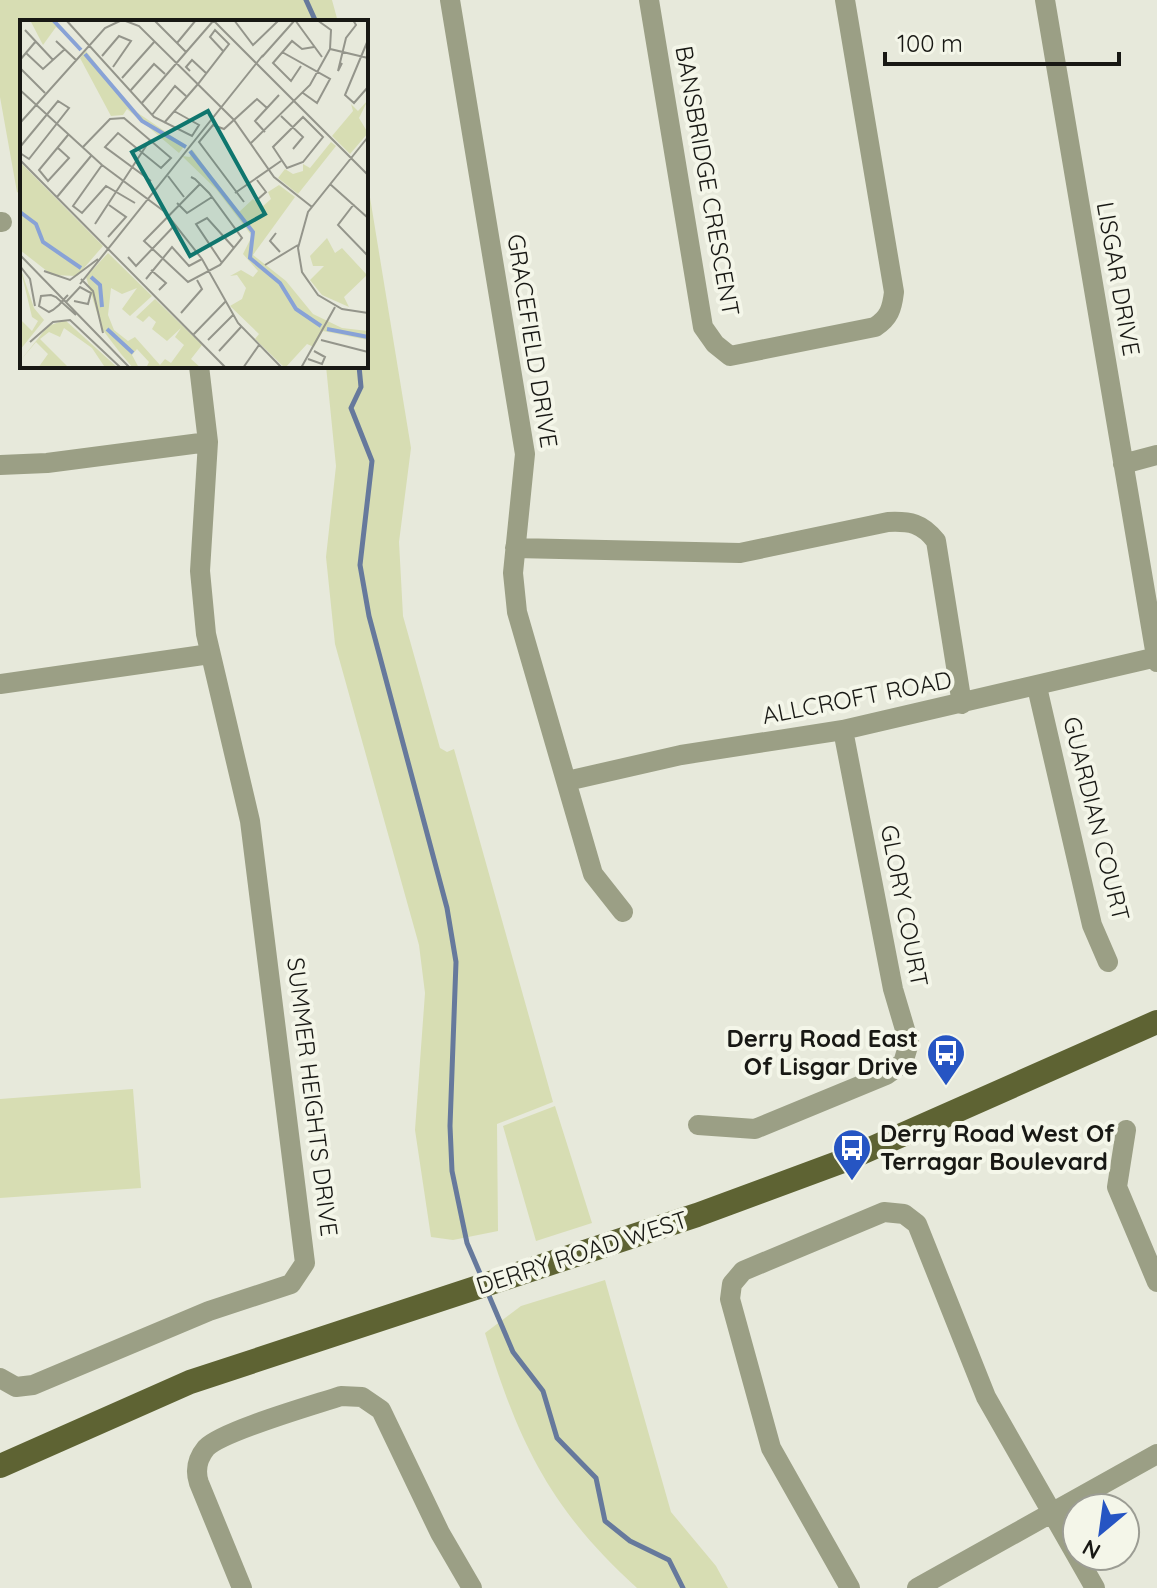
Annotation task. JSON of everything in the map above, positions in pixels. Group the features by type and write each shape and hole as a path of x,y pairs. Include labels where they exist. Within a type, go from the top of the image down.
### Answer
{"main road":[{"name":"DERRY ROAD WEST","path":"0,1466 190,1382 697,1215 843,1161 988,1100 1157,1022"}],"street":[{"name":"GRACEFIELD DRIVE","path":"450,0 525,454 515,548 517,612 593,874 623,912"},
{"name":"BANSBRIDGE CRESCENT","path":"649,0 703,327 715,344 730,356 875,327 885,320 892,308 894,292 845,0"},
{"name":"LISGAR DRIVE","path":"1045,0 1157,659"},
{"name":"SUMMER HEIGHTS DRIVE","path":"0,1378 16,1387 33,1385 209,1311 291,1284 305,1263 250,821 210,654 200,571 208,442 199,368"},
{"path":"0,465 47,463 208,442"},
{"path":"1123,464 1157,455"},
{"path":"515,548 740,553 888,522 910,521 925,527 936,541 962,704"},
{"path":"0,684 210,654"},
{"name":"ALLCROFT ROAD","path":"567,781 681,755 843,730 1157,659"},
{"name":"GUARDIAN COURT","path":"1037,687 1092,925 1108,962"},
{"name":"GLORY COURT","path":"698,1125 755,1129 896,1071 908,1054 909,1043 893,989 843,730"},
{"path":"1126,1130 1117,1187 1157,1282"},
{"path":"850,1588 771,1448 730,1299 732,1284 743,1271 884,1212 904,1214 917,1224 986,1397 1050,1515 1095,1588"},
{"path":"242,1588 197,1477 198,1462 205,1449 242,1431 341,1396 354,1395 381,1410 440,1533 472,1588"},
{"path":"917,1588 1157,1454"}],"green space":[{"path":"0,0 332,0 337,20 20,20 20,194 17,192 0,97"},
{"path":"368,185 411,448 399,542 403,616 440,748 447,752 454,749 553,1102 497,1124 498,1231 453,1240 431,1237 415,1130 425,993 419,945 335,644 326,557 336,466 326,368 368,368"},
{"path":"133,1089 141,1188 0,1198 0,1099"},
{"path":"555,1106 592,1223 536,1241 503,1126"},
{"path":"605,1280 671,1512 716,1566 728,1588 637,1588 607,1559 560,1502 525,1442 511,1409 485,1333 521,1306"}],"waterway":[{"path":"306,0 315,20"},
{"path":"359,368 361,387 351,408 372,461 360,565 369,616 447,908 456,962 450,1126 452,1171 467,1243 482,1278"},
{"path":"487,1291 513,1352 543,1391 557,1438 596,1478 605,1521 630,1541 669,1560 683,1588"}],"place":[{"name":"Derry Road East Of Lisgar Drive","path":"946,1087"},
{"name":"Derry Road West Of Terragar Boulevard","path":"852,1182"}]}
